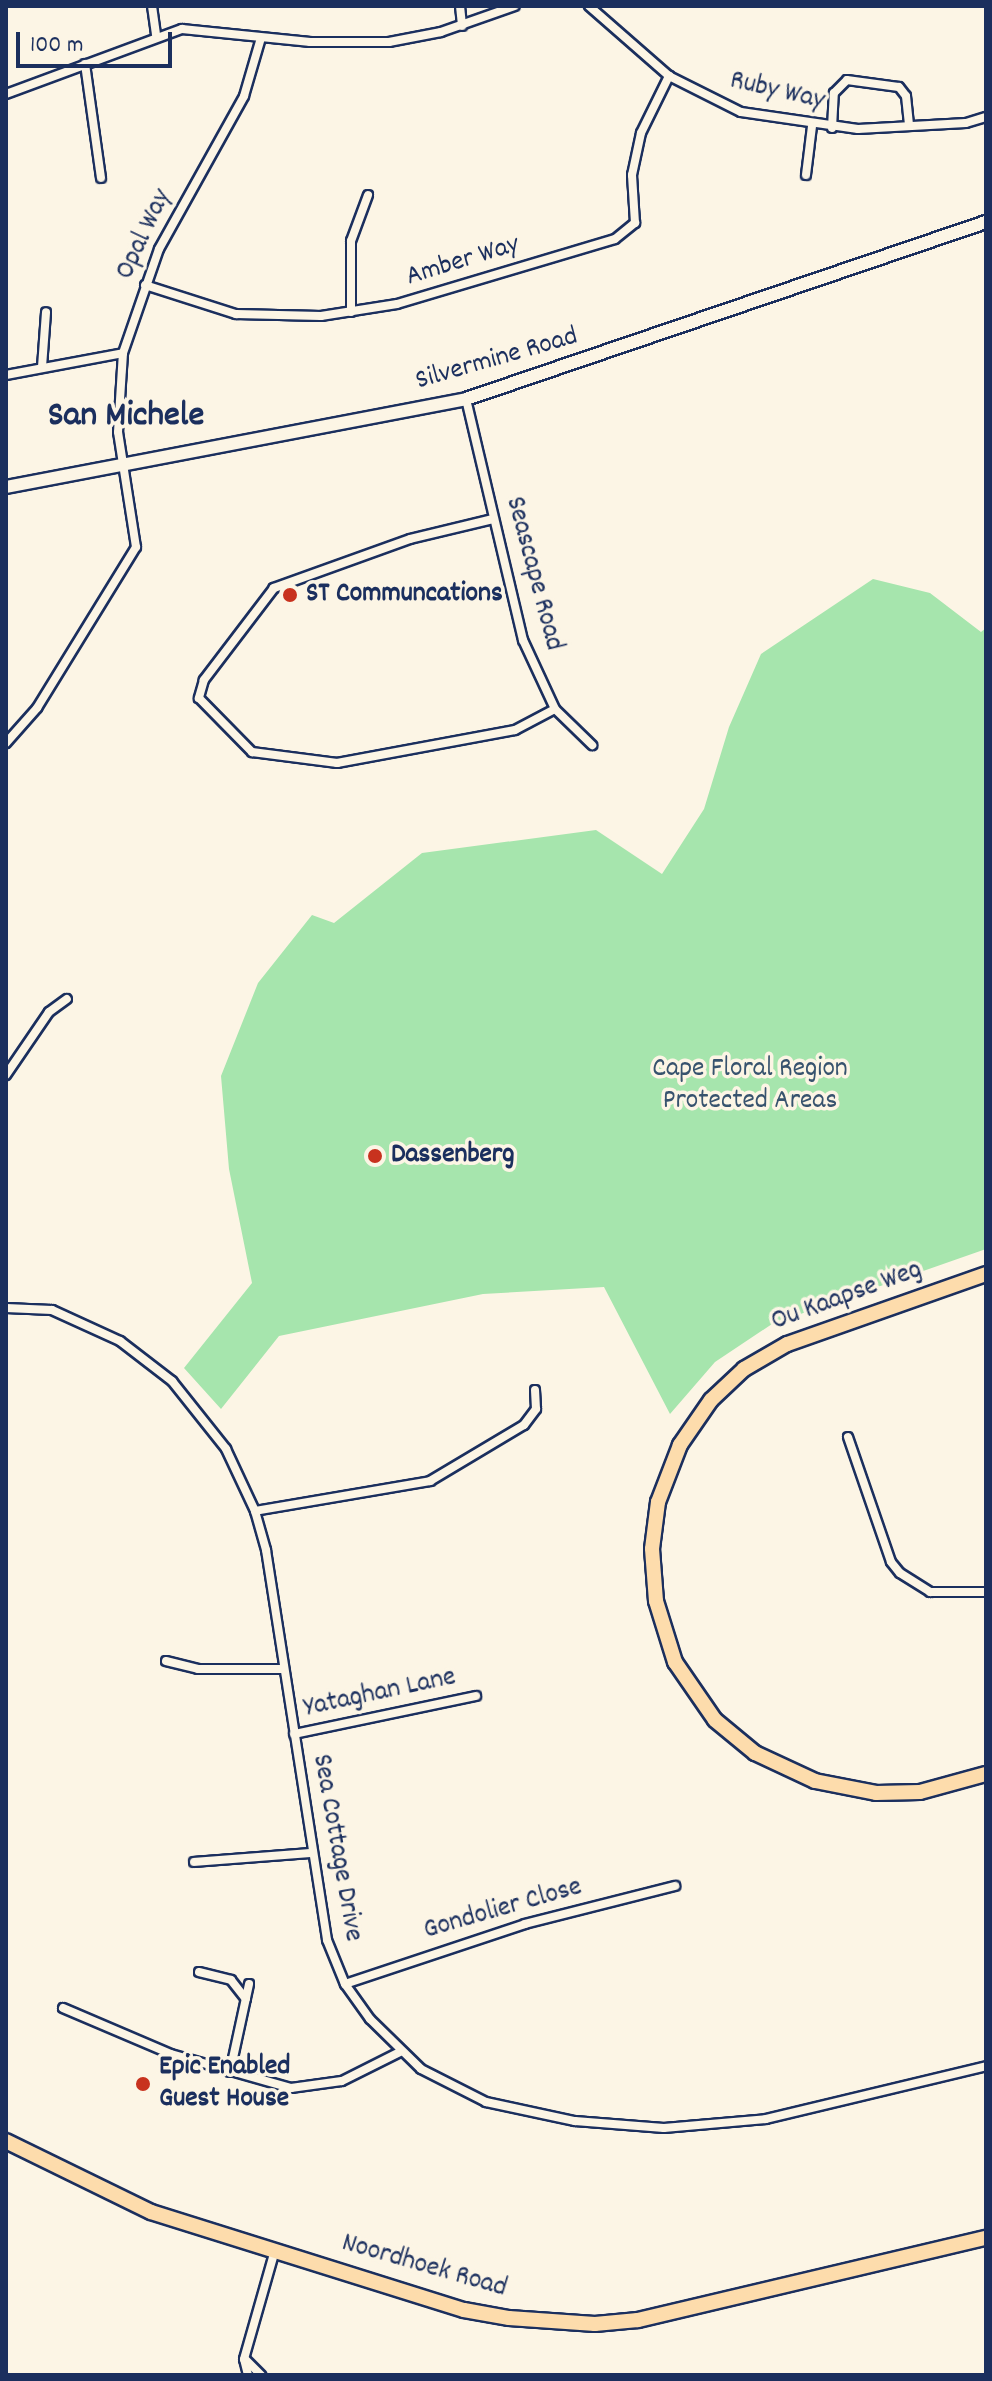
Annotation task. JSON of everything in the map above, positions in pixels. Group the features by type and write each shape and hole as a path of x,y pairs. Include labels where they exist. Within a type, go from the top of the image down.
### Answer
{"main road":[{"name":"Ou Kaapse Weg","path":"986,1274 798,1339 744,1369 711,1400 680,1445 658,1502 652,1549 656,1601 675,1662 715,1720 755,1753 815,1781 876,1793 920,1792 986,1774"},
{"name":"Noordhoek Road","path":"6,2141 151,2212 464,2310 595,2324 667,2313 986,2238"}],"street":[{"path":"152,6 156,36"},
{"path":"460,6 462,26"},
{"path":"6,94 156,36 196,28 261,38 349,44 419,37 462,26 515,6"},
{"name":"Ruby Way","path":"589,6 669,76 737,110 832,128 909,126 986,117"},
{"name":"Opal Way","path":"6,743 37,708 136,547 123,465 118,405 123,353 145,285 180,206 244,96 261,38"},
{"path":"85,64 101,178"},
{"name":"Amber Way","path":"145,285 236,314 351,312 424,296 632,229 632,175 641,133 669,76"},
{"path":"832,128 834,93 847,80 899,87 906,96 909,126"},
{"path":"806,175 812,126"},
{"path":"351,312 351,241 368,195"},
{"name":"Silvermine Road","path":"6,487 466,399 986,222"},
{"path":"42,367 46,312"},
{"path":"6,375 123,353"},
{"name":"Seascape Road","path":"466,399 523,640 555,709 592,745"},
{"path":"493,519 410,539 274,588 204,680 199,698 252,752 337,763 515,730 555,709"},
{"path":"6,1075 49,1012 67,999"},
{"name":"Sea Cottage Drive","path":"6,1308 72,1316 120,1341 162,1372 211,1427 255,1511 284,1669 310,1853 327,1940 345,1984 400,2052 440,2081 486,2102 575,2121 664,2128 766,2119 986,2066"},
{"path":"255,1511 430,1481 524,1425 536,1409 535,1390"},
{"path":"848,1437 891,1562 900,1573 930,1592 986,1592"},
{"path":"166,1661 198,1669 284,1669"},
{"name":"Yataghan Lane","path":"294,1734 476,1696"},
{"path":"194,1862 310,1853"},
{"name":"Gondolier Close","path":"345,1984 525,1924 675,1886"},
{"path":"199,1972 231,1980 246,1999"},
{"path":"230,2072 249,1984"},
{"path":"63,2008 127,2038 230,2072 291,2088 326,2086 400,2052"},
{"path":"248,2375 244,2359 275,2250"},
{"path":"244,2359 261,2375"}],"green space":[{"name":"Cape Floral Region Protected Areas","path":"873,579 930,593 981,632 986,628 986,1249 772,1324 715,1362 670,1414 604,1287 483,1294 279,1336 221,1409 184,1368 252,1283 229,1169 221,1076 258,983 312,915 334,923 422,853 596,830 662,874 704,809 729,727 761,654"}],"place":[{"name":"ST Communcations","path":"290,595"},
{"name":"Dassenberg","path":"375,1156"},
{"name":"Epic Enabled Guest House","path":"143,2084"}],"district":[{"name":"San Michele","path":"126,418"}]}
